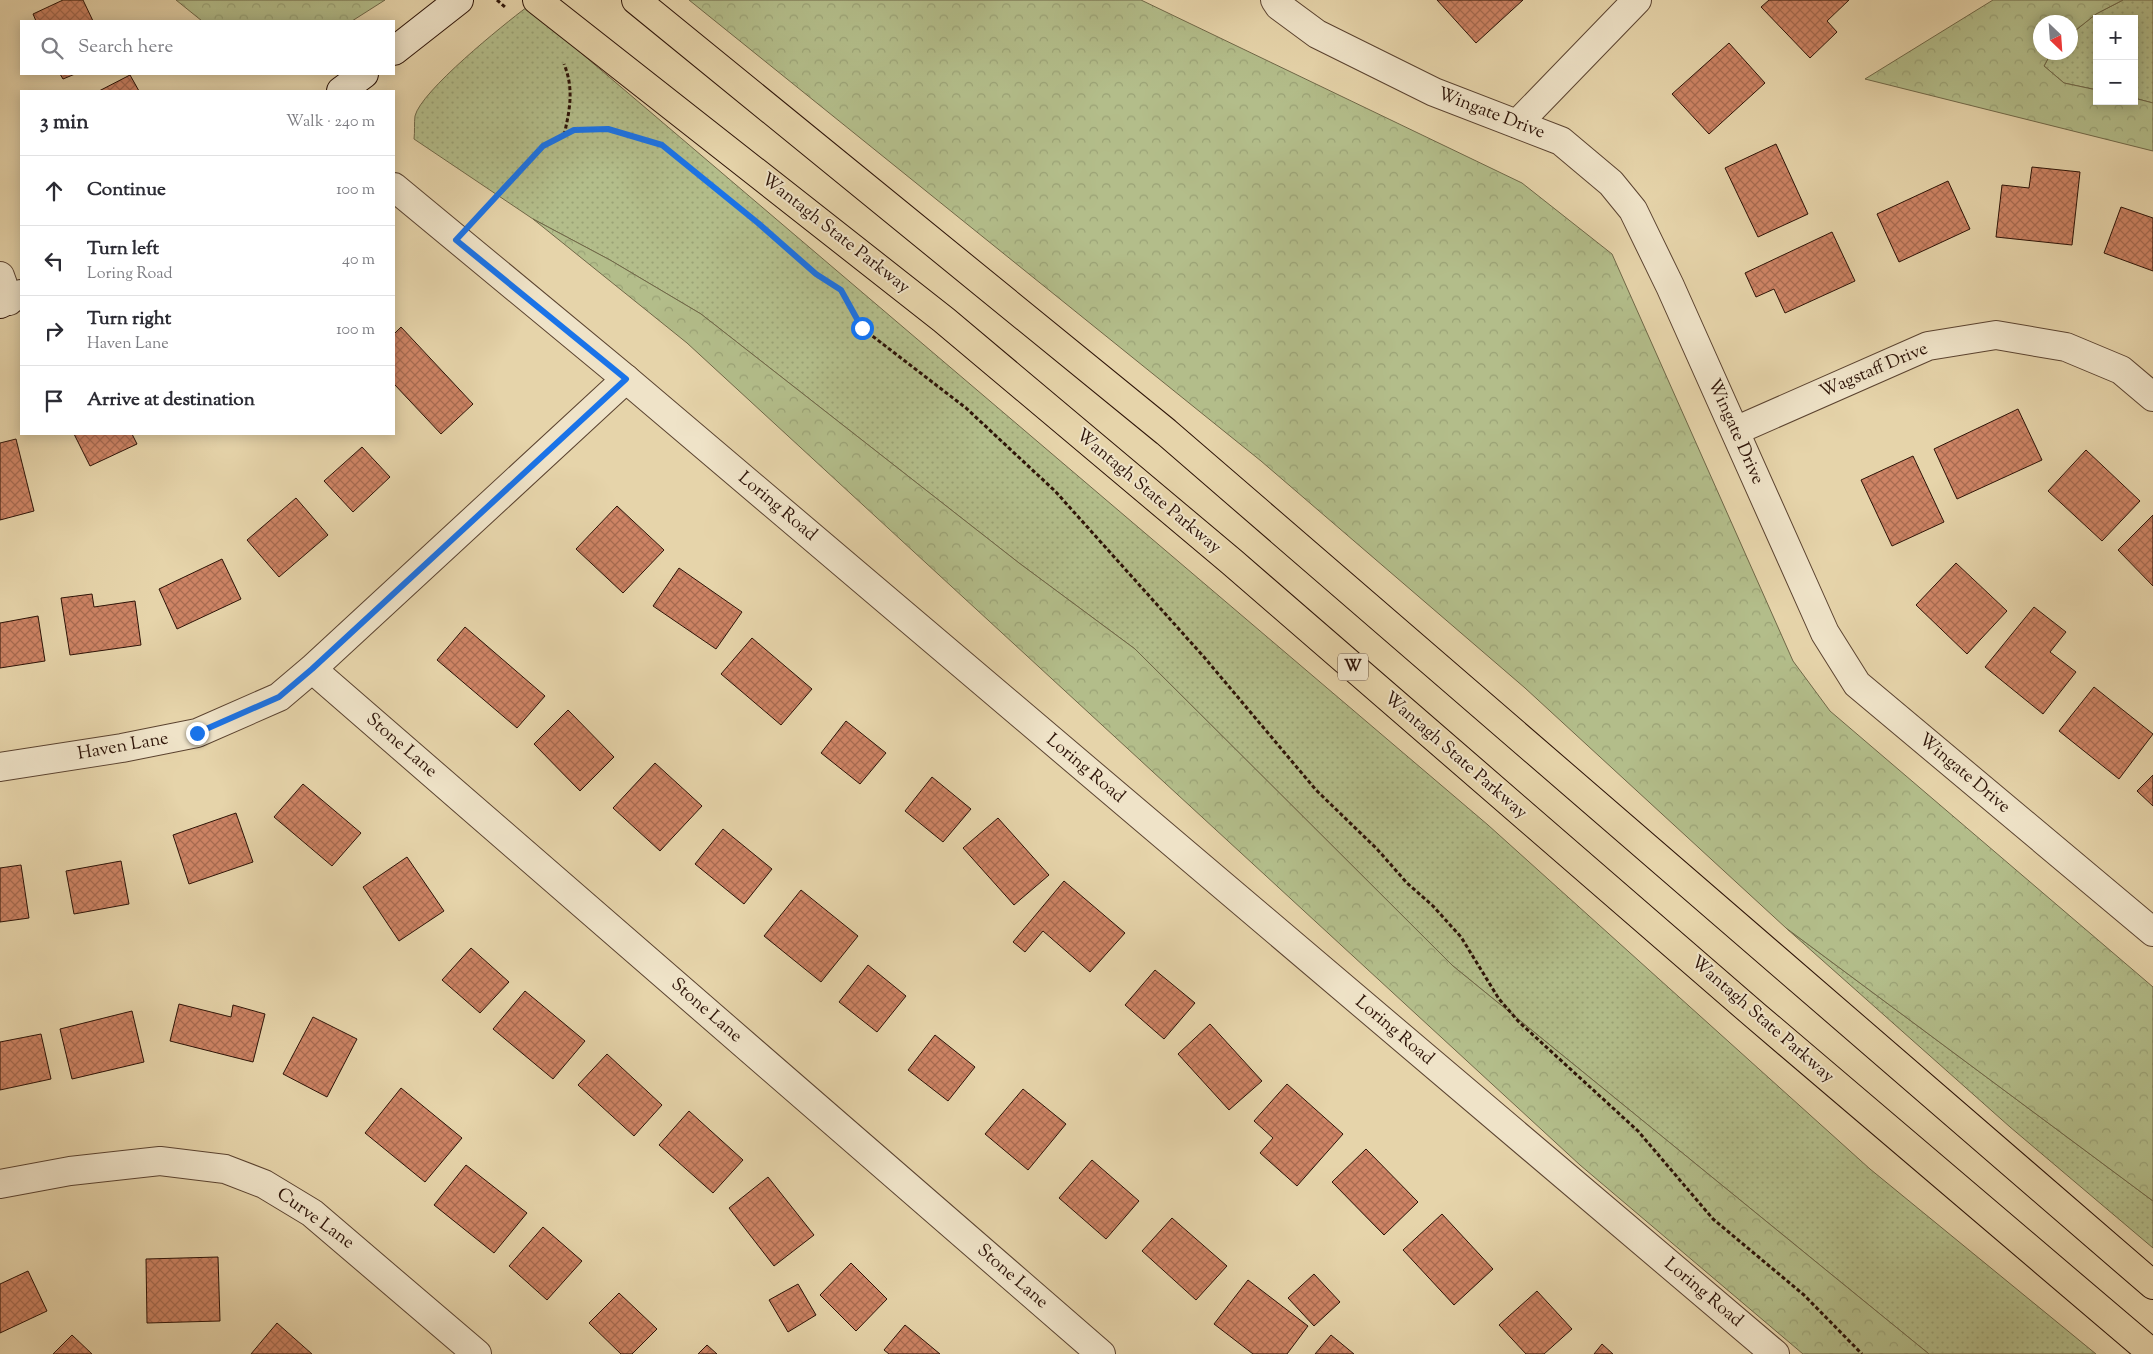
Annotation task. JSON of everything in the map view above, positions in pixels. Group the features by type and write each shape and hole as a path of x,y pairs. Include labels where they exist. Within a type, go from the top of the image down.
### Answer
{"highway":[{"name":"Wantagh State Parkway","path":"537,0 952,326 1232,562 1756,1016 2153,1354"},
{"path":"636,0 1166,432 2153,1285"}],"street":[{"path":"395,50 459,0"},
{"name":"Wingate Drive","path":"1275,0 1279,6 1317,34 1434,92 1561,141 1611,182 1633,210 1735,431 1825,634 1857,684 2153,932"},
{"path":"1517,124 1637,0"},
{"path":"342,90 363,75"},
{"name":"Loring Road","path":"395,188 626,379 1775,1354"},
{"name":"Wagstaff Drive","path":"1735,431 1928,346 1996,335 2066,347 2121,370 2153,397"},
{"name":"Haven Lane","path":"0,767 122,748 197,733 279,697 312,669 626,379"},
{"name":"Stone Lane","path":"312,669 1101,1354"},
{"name":"Curve Lane","path":"0,1184 70,1171 160,1161 226,1169 264,1184 312,1213 476,1354"}],"path":[{"path":"496,0 507,8"},
{"path":"561,57 570,78 571,108 564,136"},
{"path":"456,240 543,146 574,130 608,129 662,145 758,223 816,274 841,290 862,328 966,408 1054,491 1204,657 1316,790 1377,850 1407,883 1433,906 1461,937 1499,998 1519,1022 1638,1131 1713,1219 1804,1295 1862,1354"}],"green space":[{"path":"176,0 385,0 354,20 201,20"},
{"path":"689,0 1141,0 1522,183 1612,254 1793,661 1830,711 2153,987 2153,1201 1786,928 1525,688 1261,461"},
{"path":"1993,0 2123,0 2093,15 2078,28 2078,15 2033,15 2033,60 2047,60 2044,66 2064,83 2093,89 2093,105 2138,105 2138,99 2153,103 2153,151 1865,79"},
{"path":"2123,0 2153,0 2153,103 2138,99 2138,15 2095,15"},
{"path":"527,7 1488,825 1870,1169 2096,1354 1929,1354 1453,966 1135,649 1019,563 701,314 610,260 533,219 414,139 415,116 432,91 464,59"},
{"path":"2093,16 2093,89 2064,83 2044,66 2047,60 2078,60 2078,28"},
{"path":"533,219 610,260 701,314 1019,563 1135,649 1453,966 1929,1354 1803,1354 1580,1165 687,343"},
{"path":"1786,928 2153,1201 2153,1248 2010,1127"}],"building":[{"path":"63,0 83,0 93,20 36,20 33,14"},
{"path":"1437,0 1523,0 1476,43"},
{"path":"1769,0 1849,0 1827,21 1837,32 1810,58 1761,7"},
{"path":"1729,43 1765,83 1709,134 1672,94"},
{"path":"61,75 73,75 63,79"},
{"path":"130,75 138,90 101,90"},
{"path":"1776,144 1808,214 1758,237 1725,168"},
{"path":"2032,167 2080,172 2072,245 1996,237 2002,185 2029,188"},
{"path":"1948,181 1970,229 1899,262 1877,214"},
{"path":"2121,207 2153,218 2153,271 2104,253"},
{"path":"1832,232 1855,281 1785,313 1774,289 1756,297 1745,273"},
{"path":"401,327 473,404 441,434 395,385 395,333"},
{"path":"2018,409 2042,460 1957,499 1934,449"},
{"path":"74,435 132,435 137,444 90,466"},
{"path":"16,439 34,511 0,520 0,443"},
{"path":"362,447 390,477 353,512 324,481"},
{"path":"2086,450 2140,501 2102,541 2048,491"},
{"path":"1913,456 1944,522 1892,546 1861,480"},
{"path":"296,498 328,535 279,577 247,540"},
{"path":"617,506 664,550 623,593 576,549"},
{"path":"2153,515 2153,586 2118,550"},
{"path":"222,559 241,599 177,629 159,589"},
{"path":"1956,563 2007,611 1967,654 1916,605"},
{"path":"679,568 742,612 716,649 653,606"},
{"path":"92,594 94,607 135,601 141,645 70,655 61,598"},
{"path":"2034,607 2066,632 2050,652 2076,672 2043,714 1985,667"},
{"path":"38,616 45,661 0,668 0,623"},
{"path":"465,627 545,696 517,728 437,660"},
{"path":"752,638 812,689 781,725 721,674"},
{"path":"2094,687 2153,734 2119,779 2059,731"},
{"path":"568,710 614,757 580,791 534,744"},
{"path":"846,721 886,753 860,784 821,753"},
{"path":"655,763 702,806 660,851 613,808"},
{"path":"2153,775 2153,806 2137,791"},
{"path":"932,777 971,809 943,842 905,811"},
{"path":"303,784 361,833 332,866 274,817"},
{"path":"236,813 253,862 189,884 173,835"},
{"path":"998,818 1049,875 1014,905 963,848"},
{"path":"723,829 772,869 744,904 695,864"},
{"path":"407,857 444,911 399,941 363,887"},
{"path":"121,861 129,904 74,914 66,871"},
{"path":"21,865 29,918 0,922 0,868"},
{"path":"1064,881 1125,933 1090,972 1043,931 1025,952 1013,942"},
{"path":"801,890 858,936 821,982 764,936"},
{"path":"471,948 509,982 480,1013 442,980"},
{"path":"868,965 906,996 877,1032 839,1002"},
{"path":"1155,970 1195,1003 1164,1039 1125,1005"},
{"path":"525,991 585,1041 553,1079 493,1029"},
{"path":"179,1004 231,1017 233,1005 265,1014 253,1062 170,1041"},
{"path":"132,1011 144,1062 72,1079 60,1029"},
{"path":"313,1017 357,1039 327,1097 283,1074"},
{"path":"1210,1024 1262,1081 1229,1110 1178,1054"},
{"path":"41,1034 51,1079 0,1090 0,1042"},
{"path":"935,1035 975,1067 948,1101 908,1070"},
{"path":"607,1054 662,1105 634,1136 578,1085"},
{"path":"1287,1084 1343,1134 1297,1186 1260,1153 1273,1138 1254,1121"},
{"path":"401,1088 462,1138 425,1182 365,1133"},
{"path":"1023,1089 1066,1124 1028,1170 985,1134"},
{"path":"689,1111 743,1160 713,1193 659,1145"},
{"path":"1366,1149 1418,1202 1384,1235 1332,1182"},
{"path":"1092,1160 1139,1201 1106,1239 1059,1198"},
{"path":"466,1165 527,1213 494,1253 434,1205"},
{"path":"768,1177 814,1235 774,1266 729,1208"},
{"path":"1442,1214 1493,1269 1454,1305 1403,1250"},
{"path":"1172,1218 1227,1266 1196,1300 1142,1251"},
{"path":"543,1227 582,1261 547,1300 509,1266"},
{"path":"218,1257 220,1321 147,1323 146,1259"},
{"path":"851,1263 887,1299 856,1331 820,1295"},
{"path":"28,1271 47,1311 0,1333 0,1284"},
{"path":"1314,1274 1340,1302 1314,1326 1288,1298"},
{"path":"1248,1280 1308,1326 1287,1354 1253,1354 1214,1324"},
{"path":"798,1284 816,1315 788,1332 769,1300"},
{"path":"1537,1291 1572,1329 1544,1354 1526,1354 1499,1325"},
{"path":"619,1293 657,1329 632,1354 621,1354 589,1323"},
{"path":"277,1323 312,1354 251,1354"},
{"path":"905,1325 940,1354 889,1354 884,1350"},
{"path":"72,1335 92,1354 53,1354"},
{"path":"1331,1335 1354,1354 1315,1354"},
{"path":"1602,1344 1613,1354 1594,1354"},
{"path":"707,1345 717,1354 698,1354"}],"route":[{"path":"197,733 279,697 312,669 626,379 456,240 543,146 574,130 608,129 662,145 758,223 816,274 841,290 862,328"}]}
